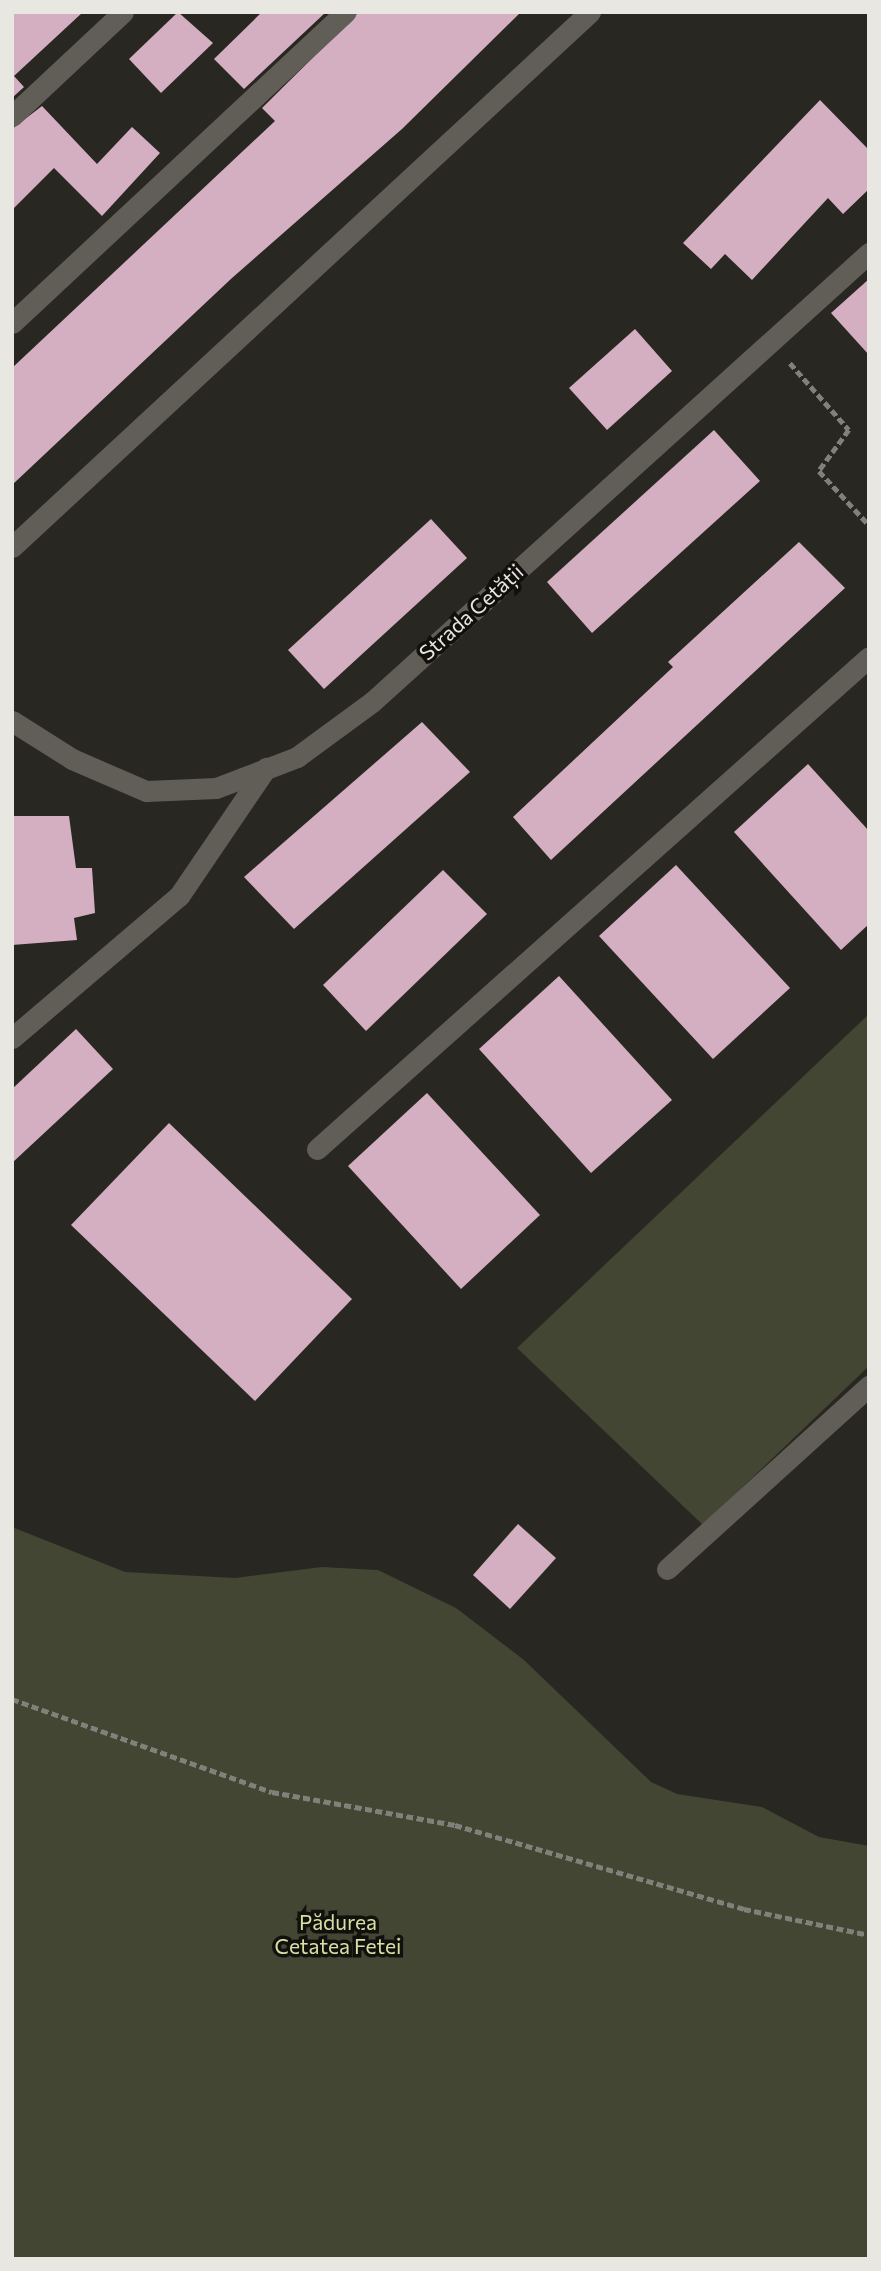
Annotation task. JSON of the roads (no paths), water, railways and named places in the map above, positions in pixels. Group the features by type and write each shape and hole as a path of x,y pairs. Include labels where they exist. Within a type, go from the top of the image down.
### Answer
{"street":[{"path":"12,116 123,12"},
{"path":"12,323 346,12"},
{"path":"12,547 590,12"},
{"name":"Strada Cetății","path":"12,721 72,759 146,791 216,788 298,757 372,702 869,253"},
{"path":"317,1149 869,657"},
{"path":"12,1038 178,896 266,768"},
{"path":"667,1569 869,1385"}],"park label":[{"name":"Pădurea Cetatea Fetei","path":"338,1934"}]}
